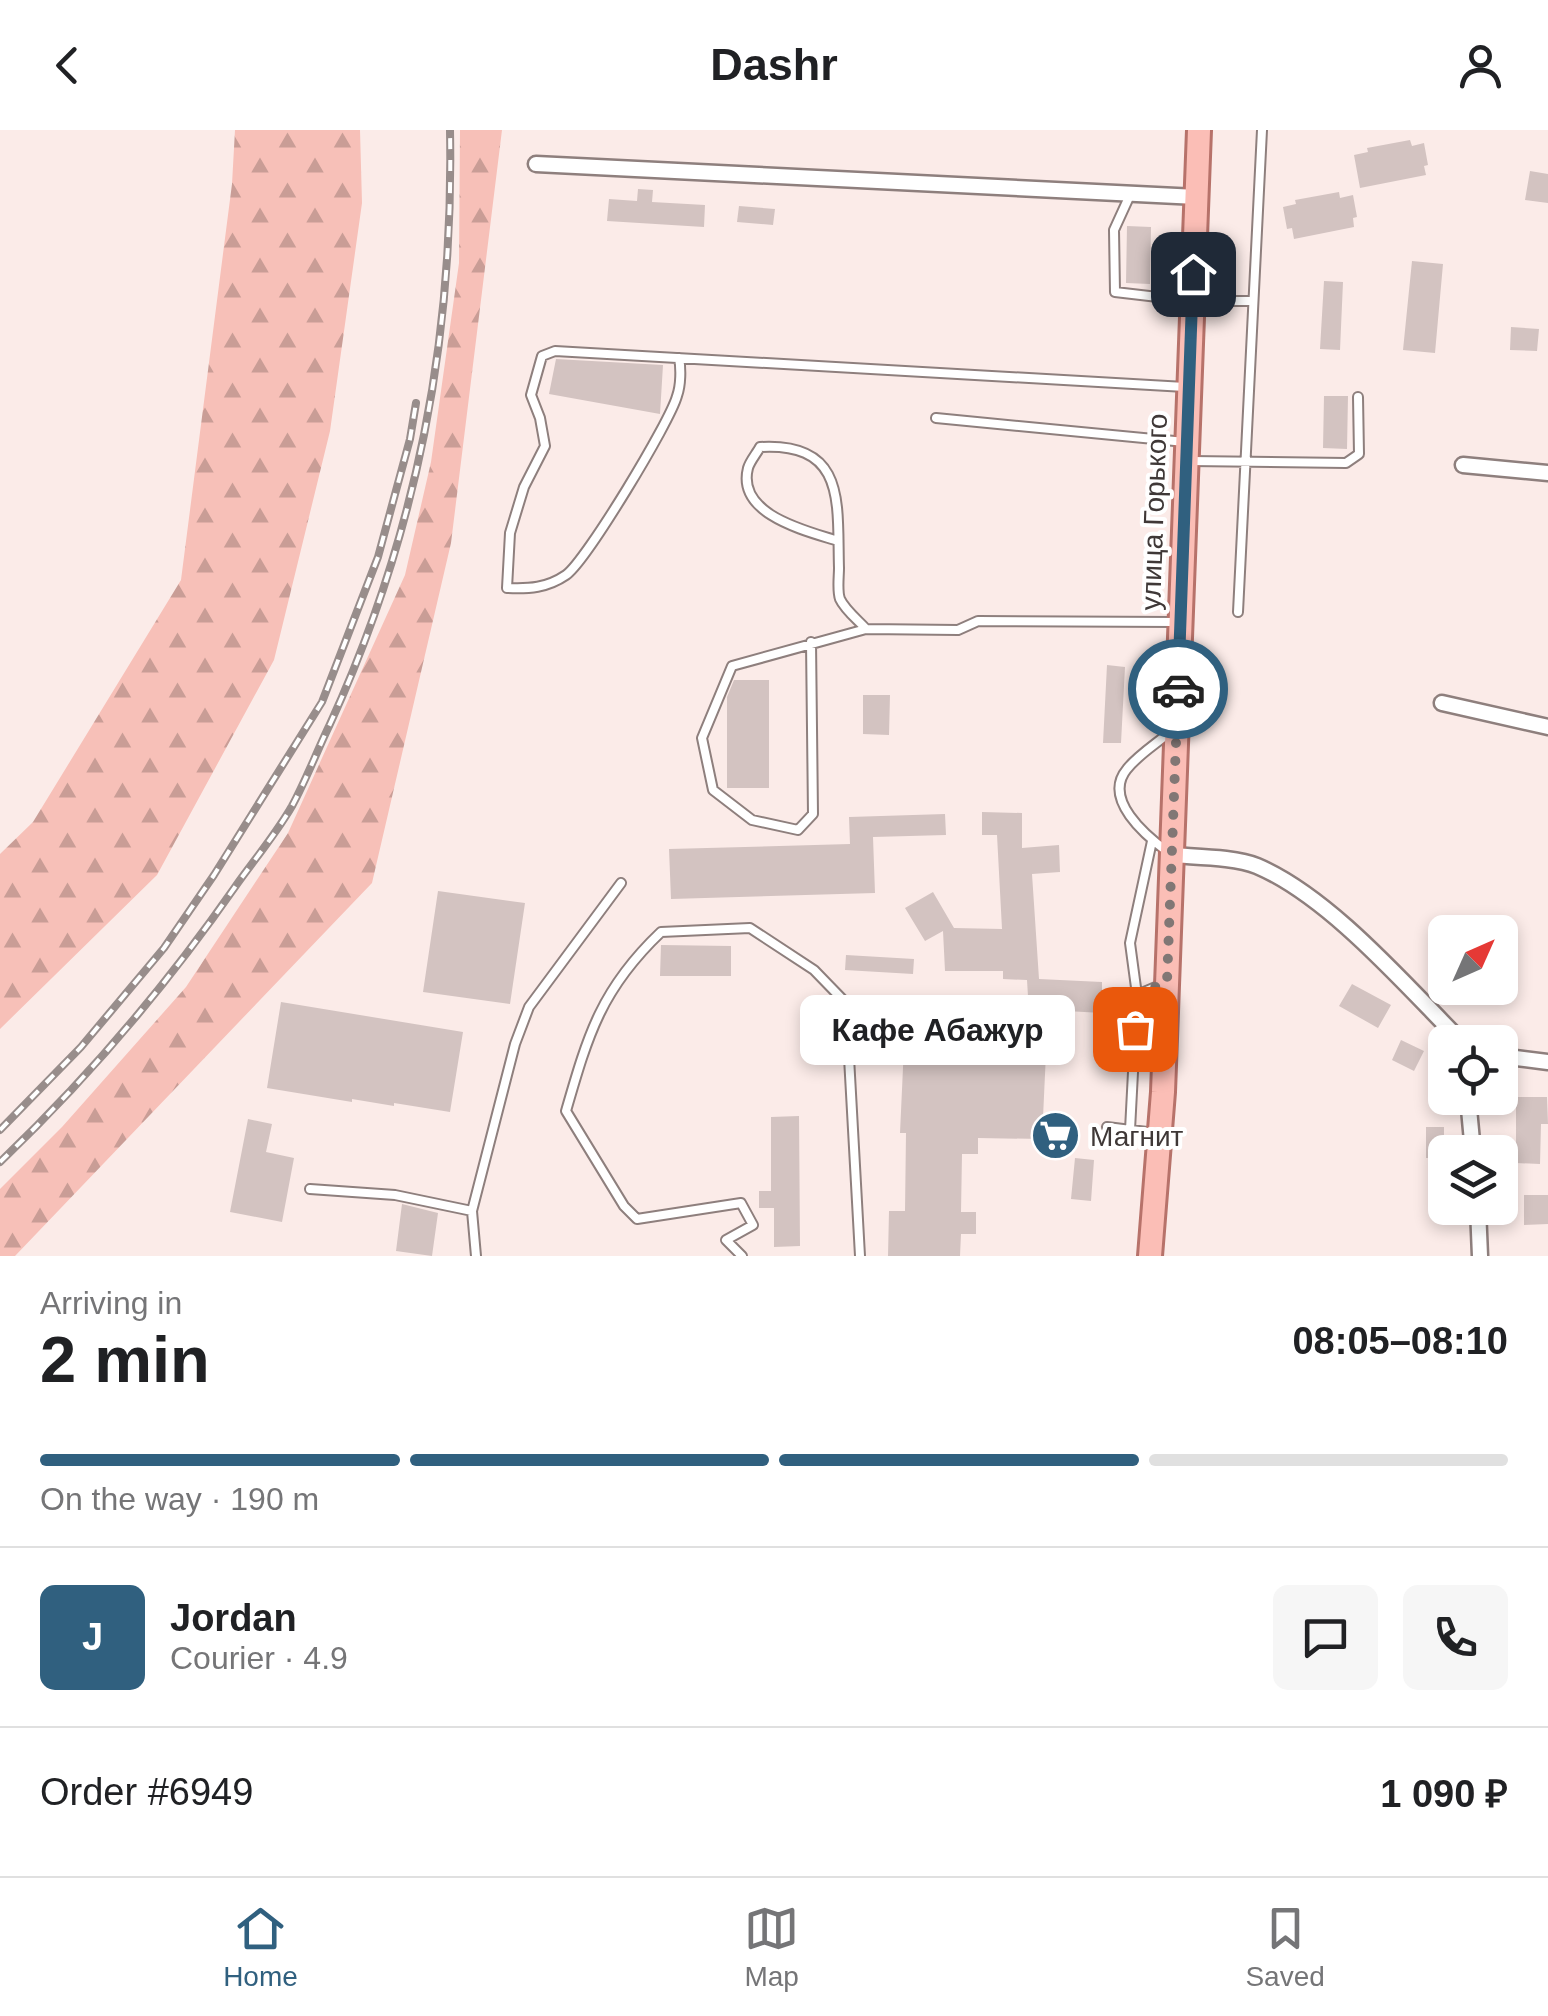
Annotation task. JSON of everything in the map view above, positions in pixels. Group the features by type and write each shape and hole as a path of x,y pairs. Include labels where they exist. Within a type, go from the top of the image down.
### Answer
{"main road":[{"name":"улица Горького","path":"1150,1256 1167,982 1199,130"}],"street":[{"path":"536,164 1197,197"},
{"path":"1463,465 1548,473"},
{"path":"1442,703 1548,727"},
{"path":"1172,855 1254,864 1306,894 1445,1025"},
{"path":"1518,1058 1548,1062"},
{"path":"1479,1225 1480,1256"}],"lane":[{"path":"1238,612 1262,130"},
{"path":"1130,195 1114,230 1115,292 1192,301 1253,301"},
{"path":"679,358 678,395 660,434 591,544 568,574 536,589 507,588 510,533 524,487 545,446 532,395 542,356 554,350 1189,387"},
{"path":"936,418 1246,462 1346,463 1359,454 1358,397"},
{"path":"838,541 775,520 752,496 748,469 760,447 785,446 816,458 830,474 838,541 840,599 866,629"},
{"path":"811,642 813,814 798,830 752,820 714,790 702,738 732,666 811,642 866,629 958,630 978,622 1180,622"},
{"path":"1172,855 1152,841 1123,808 1120,784 1125,770 1177,726"},
{"path":"1130,1130 1137,995 1130,944 1152,841"},
{"path":"476,1256 472,1211 515,1044 529,1006 621,883"},
{"path":"742,1256 726,1240 754,1224 741,1203 637,1219 624,1206 566,1112 589,1031 629,963 661,932 750,928 814,970 846,1003 860,1256"},
{"path":"1137,995 1167,982"},
{"path":"1107,1127 1160,1134"},
{"path":"310,1189 395,1195 472,1211"}],"green space":[{"path":"235,130 360,130 362,203 330,431 274,660 157,875 0,1029 0,854 33,822 181,580 232,184"},
{"path":"460,130 502,130 451,543 372,883 15,1256 0,1256 0,1189 62,1127 186,987 288,833 405,575 431,462 459,263"}],"building":[{"path":"1410,140 1412,146 1424,143 1426,175 1360,188 1354,155 1368,152 1367,148"},
{"path":"1530,171 1548,174 1548,203 1525,200"},
{"path":"638,189 653,190 652,202 705,205 704,227 607,221 609,199 637,201"},
{"path":"1339,192 1340,198 1353,195 1357,217 1353,218 1354,227 1294,239 1292,228 1287,229 1283,207 1296,204 1295,200"},
{"path":"739,206 775,209 773,225 737,222"},
{"path":"1127,226 1151,227 1150,284 1126,283"},
{"path":"1412,261 1443,264 1435,353 1403,350"},
{"path":"1324,281 1343,282 1340,350 1320,349"},
{"path":"1511,327 1539,329 1537,351 1510,350"},
{"path":"556,359 663,365 660,414 549,394"},
{"path":"1324,396 1348,396 1347,449 1323,448"},
{"path":"1107,665 1125,667 1121,743 1103,743"},
{"path":"734,680 769,680 769,788 727,788 727,697"},
{"path":"863,695 890,695 889,735 863,734"},
{"path":"982,812 1022,813 1022,848 1059,845 1060,872 1032,874 1039,979 1102,982 1102,1013 1048,1010 1042,1139 978,1138 978,1154 962,1154 961,1212 976,1212 976,1234 961,1234 960,1256 888,1256 889,1211 905,1211 906,1133 900,1133 905,1024 1030,1029 1027,980 1003,979 1003,971 945,971 943,931 925,941 905,908 933,892 954,928 1002,929 997,835 982,835"},
{"path":"945,814 946,835 873,837 875,893 671,899 669,849 850,844 849,817"},
{"path":"438,891 525,903 510,1004 423,992"},
{"path":"661,945 731,946 731,976 660,976"},
{"path":"846,955 914,959 913,974 845,970"},
{"path":"1352,984 1391,1005 1378,1028 1339,1006"},
{"path":"281,1002 463,1032 450,1112 267,1088"},
{"path":"1401,1040 1424,1051 1414,1071 1392,1060"},
{"path":"1518,1097 1547,1097 1548,1124 1541,1124 1540,1164 1518,1163"},
{"path":"799,1116 800,1246 774,1247 774,1208 759,1208 759,1191 771,1191 771,1117"},
{"path":"248,1119 272,1124 266,1152 294,1158 282,1222 230,1212"},
{"path":"1426,1127 1444,1127 1444,1135 1428,1135 1426,1158"},
{"path":"1075,1158 1094,1160 1091,1201 1071,1199"},
{"path":"1524,1195 1548,1195 1548,1224 1524,1225"},
{"path":"402,1204 438,1213 432,1256 396,1251"}],"railway":[{"path":"0,1162 95,1064 182,960 286,816 330,724 386,580 424,434 445,284 450,130"},
{"path":"0,1130 81,1047 164,948 322,702 378,557 416,403"}],"way so far":[{"path":"1135,1029 1137,995 1167,982 1178,689"}],"place":[{"name":"Кафе Абажур","path":"1135,1029"},
{"name":"Магнит","path":"1055,1136"}],"route":[{"path":"1178,689 1193,274"}]}
